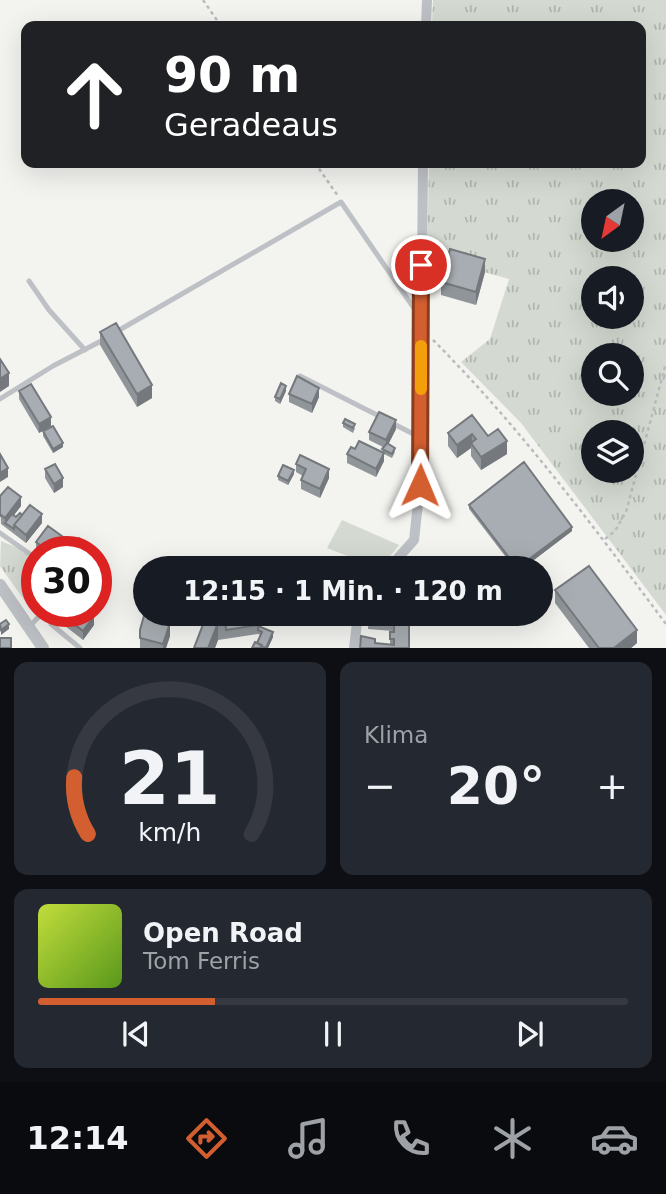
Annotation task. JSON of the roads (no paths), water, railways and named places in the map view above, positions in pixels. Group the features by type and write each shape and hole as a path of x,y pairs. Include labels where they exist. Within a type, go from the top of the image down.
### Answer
{"street":[{"path":"426,21 427,0"},
{"path":"400,556 414,540 420,485 423,168"},
{"path":"0,585 21,615"},
{"path":"354,648 357,626"},
{"path":"29,627 43,648"}],"lane":[{"path":"0,399 341,202 420,317"},
{"path":"29,281 49,310 85,350"},
{"path":"299,376 421,438"},
{"path":"0,533 21,548"},
{"path":"55,627 80,648"}]}
